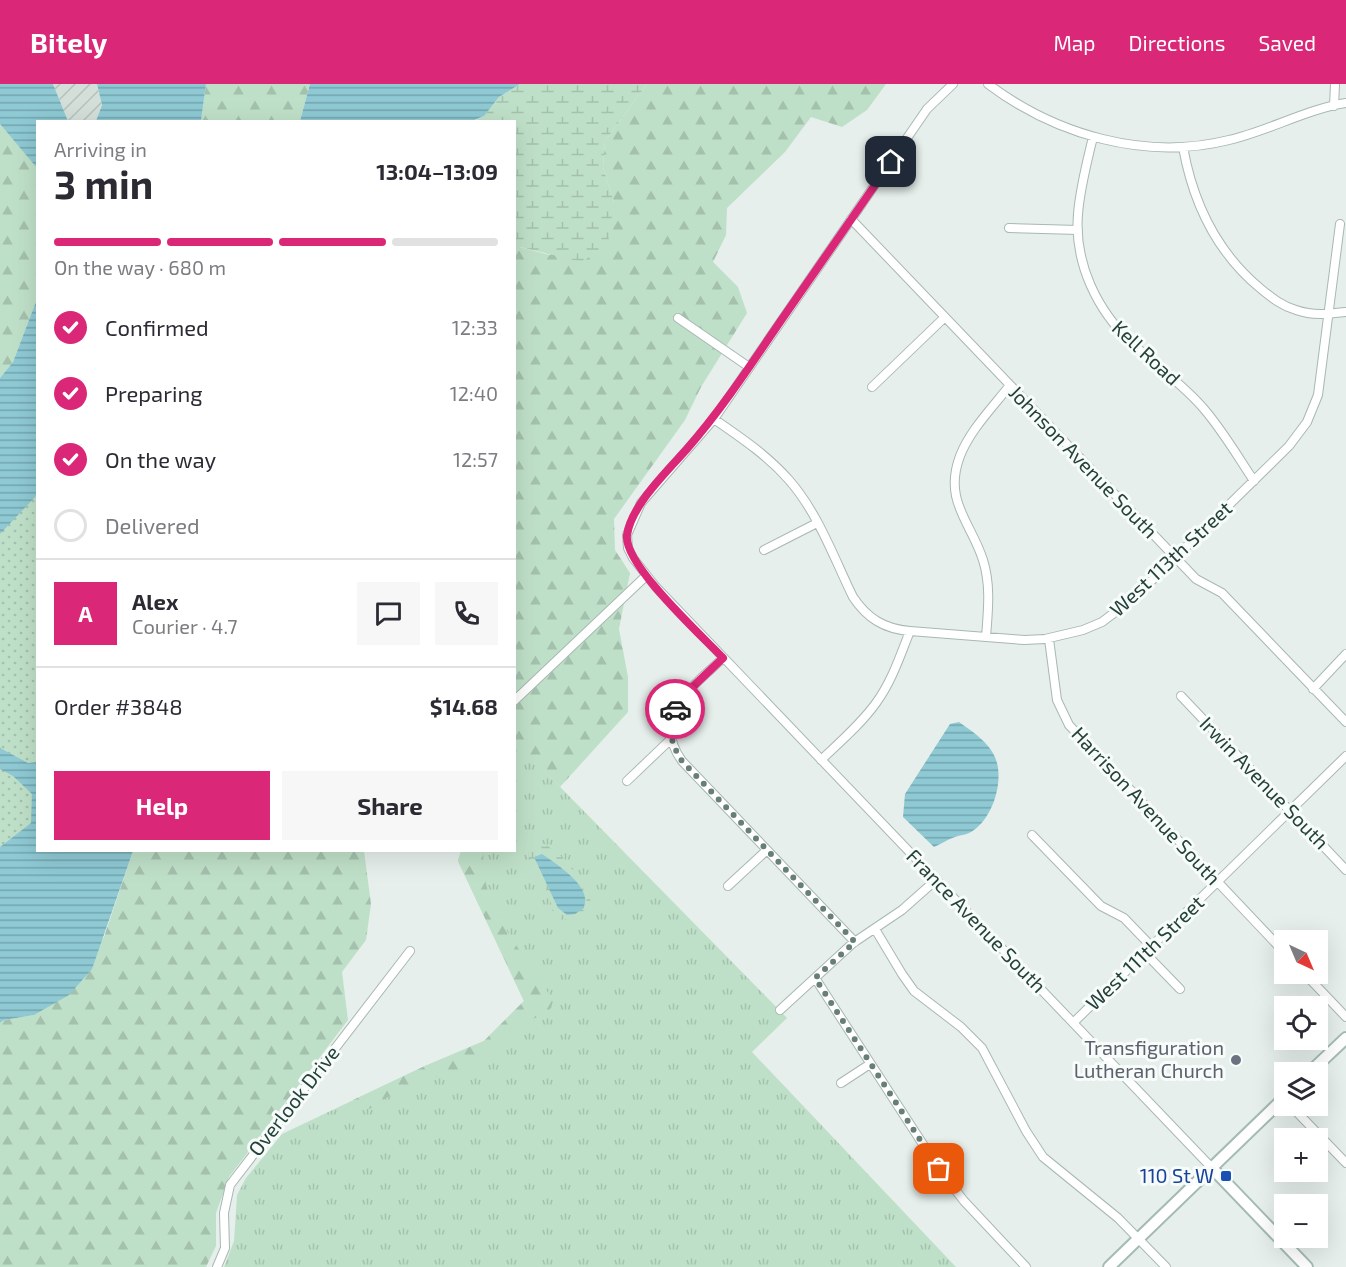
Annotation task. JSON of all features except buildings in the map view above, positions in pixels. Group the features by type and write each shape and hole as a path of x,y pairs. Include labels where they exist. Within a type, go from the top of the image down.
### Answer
{"street":[{"path":"516,699 646,576 628,548 627,535 641,503 714,418 927,110 952,84"},
{"path":"988,84 1051,122 1093,137 1130,145 1183,147 1228,141 1346,103"},
{"path":"1334,106 1335,84"},
{"name":"Kell Road","path":"1093,137 1078,214 1081,255 1086,275 1104,312 1131,343 1204,409 1254,481"},
{"path":"1183,147 1187,172 1205,220 1233,263 1251,281 1284,305 1305,312 1328,314 1346,312"},
{"name":"Johnson Avenue South","path":"851,219 1175,558 1196,579 1222,594 1346,723"},
{"name":"West 113th Street","path":"714,418 775,466 802,497 861,608 882,625 896,630 1024,640 1049,639 1083,630 1102,622 1134,598 1299,435 1314,409 1320,381 1340,224"},
{"path":"1009,228 1078,230"},
{"path":"872,387 945,317"},
{"path":"678,318 749,367"},
{"path":"986,637 987,578 977,544 962,517 957,502 956,473 965,445 1010,385"},
{"path":"764,550 817,523"},
{"name":"France Avenue South","path":"646,576 1307,1267"},
{"path":"821,760 849,734 877,702 898,664 910,631"},
{"name":"Harrison Avenue South","path":"1049,639 1056,694 1069,725 1274,942"},
{"path":"1313,689 1346,654"},
{"path":"723,658 677,705 671,722 671,739 675,751 855,942"},
{"name":"Irwin Avenue South","path":"1181,696 1346,870"},
{"path":"627,781 671,739"},
{"name":"West 111th Street","path":"1073,1023 1346,756"},
{"path":"1032,835 1101,906 1124,918 1152,946"},
{"path":"728,886 766,850"},
{"path":"780,1010 855,942 902,910 937,879"},
{"path":"875,929 914,991 961,1027 981,1048 1026,1131 1043,1157 1118,1218 1166,1267"},
{"name":"Overlook Drive","path":"217,1267 225,1248 224,1213 230,1185 410,951"},
{"path":"1145,953 1180,989"},
{"path":"815,978 939,1169 964,1201 1026,1267"},
{"path":"1315,984 1346,1017"},
{"path":"1321,1062 1346,1038"},
{"path":"841,1083 870,1064"},
{"path":"1109,1267 1274,1108"},
{"path":"1301,1116 1346,1163"}],"shaded area":[{"path":"53,84 97,84 102,105 96,120 68,120"}],"green space":[{"path":"206,84 310,84 300,120 201,120"},
{"path":"520,84 647,84 605,141 603,167 614,202 608,244 582,262 520,247 516,250 516,120 476,120 484,116 499,97"},
{"path":"647,84 886,84 867,110 842,127 811,117 785,152 727,208 726,235 713,262 738,287 747,313 701,387 685,420 614,519 615,550 630,573 619,629 628,677 628,712 560,787 516,743 516,250 519,247 550,255 614,202 603,167 605,141"},
{"path":"0,124 36,166 36,302 13,362 0,378"},
{"path":"36,479 37,852 0,989 0,512"},
{"path":"516,742 787,1018 752,1052 956,1267 224,1267 234,1241 237,1195 246,1178 282,1134 425,1066 484,1041 524,1001 458,861 461,852 516,852"},
{"path":"541,843 558,853 576,871 583,882 591,902 589,910 583,917 569,920 553,912 550,898 529,857 531,850","holes":["534,857 558,864 558,908"]},
{"path":"133,852 364,852 371,904 366,940 342,972 348,1020 229,1177 216,1213 216,1246 206,1267 0,1267 0,1023 4,1020 34,1015 104,937"},
{"path":"461,852 484,852 484,871 488,891 496,910 553,1001 551,1008 544,1014 515,1027 494,1052 446,1080 433,1075 422,1086 408,1086 372,1108 351,1113 353,1100 484,1041 524,1001 458,861"}],"water":[{"path":"0,84 53,84 68,120 36,120 36,167 0,124"},
{"path":"97,84 206,84 201,120 96,120 102,105"},
{"path":"310,84 520,84 499,97 484,116 474,120 300,120"},
{"path":"36,302 36,496 0,534 0,378 13,362"},
{"path":"959,722 982,739 995,756 998,772 997,792 984,821 977,828 934,847 903,817 905,794 950,724"},
{"path":"0,748 28,763 36,762 36,852 133,852 92,969 69,995 34,1015 4,1020 0,1023 0,847 31,823 32,794 13,776 0,769"},
{"path":"542,854 568,873 583,892 584,908 575,914 567,915 558,908 534,857"}],"way so far":[{"path":"675,709 670,727 671,739 682,761 855,942 815,978 939,1169"}],"place":[{"name":"Transfiguration Lutheran Church","path":"1236,1060"},
{"name":"110 St W","path":"1226,1176"}],"route":[{"path":"675,709 684,695 723,658 655,586 633,558 628,548 627,535 632,521 641,503 652,489 714,418 891,162"}]}
